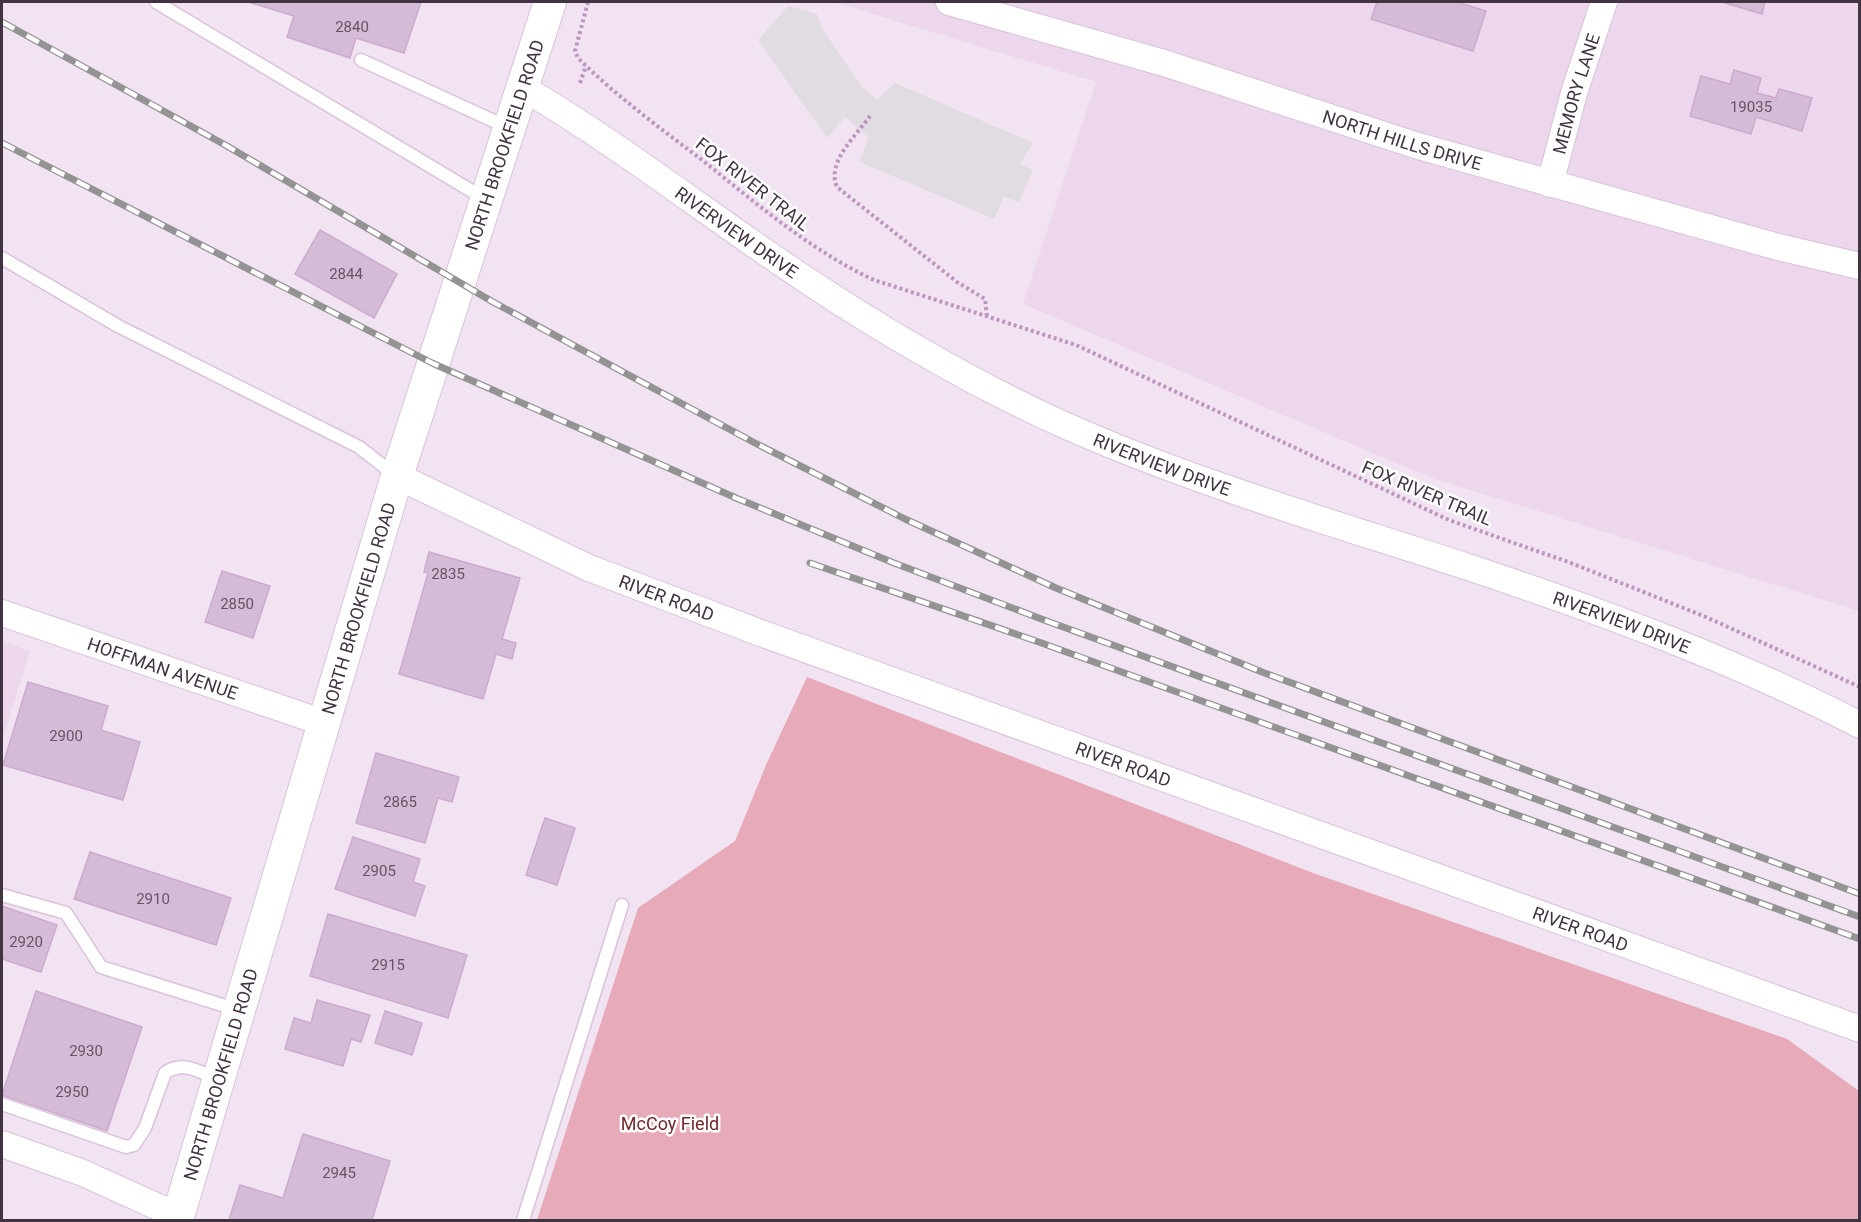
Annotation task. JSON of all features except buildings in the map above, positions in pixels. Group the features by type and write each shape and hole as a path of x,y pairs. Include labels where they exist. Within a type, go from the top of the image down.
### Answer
{"street":[{"name":"NORTH BROOKFIELD ROAD","path":"178,1218 397,476 550,2"},
{"name":"NORTH HILLS DRIVE","path":"949,2 1164,63 1414,145 1778,247 1860,266"},
{"name":"MEMORY LANE","path":"1550,184 1574,93 1604,2"},
{"name":"RIVERVIEW DRIVE","path":"523,88 567,113 814,286 955,370 1021,405 1067,426 1244,495 1589,609 1686,647 1860,725"},
{"name":"RIVER ROAD","path":"397,476 589,568 1860,1029"},
{"name":"HOFFMAN AVENUE","path":"2,613 324,723"},
{"path":"2,1144 83,1173 178,1218"}],"lane":[{"path":"156,2 486,199"},
{"path":"361,60 510,129"},
{"path":"2,258 118,326 360,447 397,476"},
{"path":"2,895 66,913 101,967 239,1010"},
{"path":"523,1221 622,905"},
{"path":"2,1104 126,1147 134,1145 142,1133 165,1073 173,1067 182,1066 219,1079"}],"path":[{"path":"580,83 586,66 575,51 588,2"},
{"name":"FOX RIVER TRAIL","path":"586,66 625,100 806,242 847,267 874,279 1076,345 1449,520 1571,564 1706,617 1860,687"},
{"path":"870,116 836,164 833,179 837,187 957,282 985,299 987,317"}],"shaded area":[{"path":"834,2 1859,2 1859,611 1429,477 1023,304 1096,82"},
{"path":"788,6 817,14 823,30 863,88 877,99 895,83 1033,143 1020,164 1033,170 1019,202 1004,197 994,219 860,162 868,137 845,117 827,138 758,40"},
{"path":"2,641 30,651 2,741"}],"green space":[{"name":"McCoy Field","path":"807,677 1313,873 1787,1039 1859,1091 1859,1220 537,1220 638,908 735,841 766,765"}],"railway":[{"path":"2,22 227,146 493,302 755,443 905,519 1056,588 1262,672 1860,894"},
{"path":"2,143 432,363 736,498 894,563 1044,620 1860,917"},
{"path":"810,563 1036,641 1860,939"}]}
